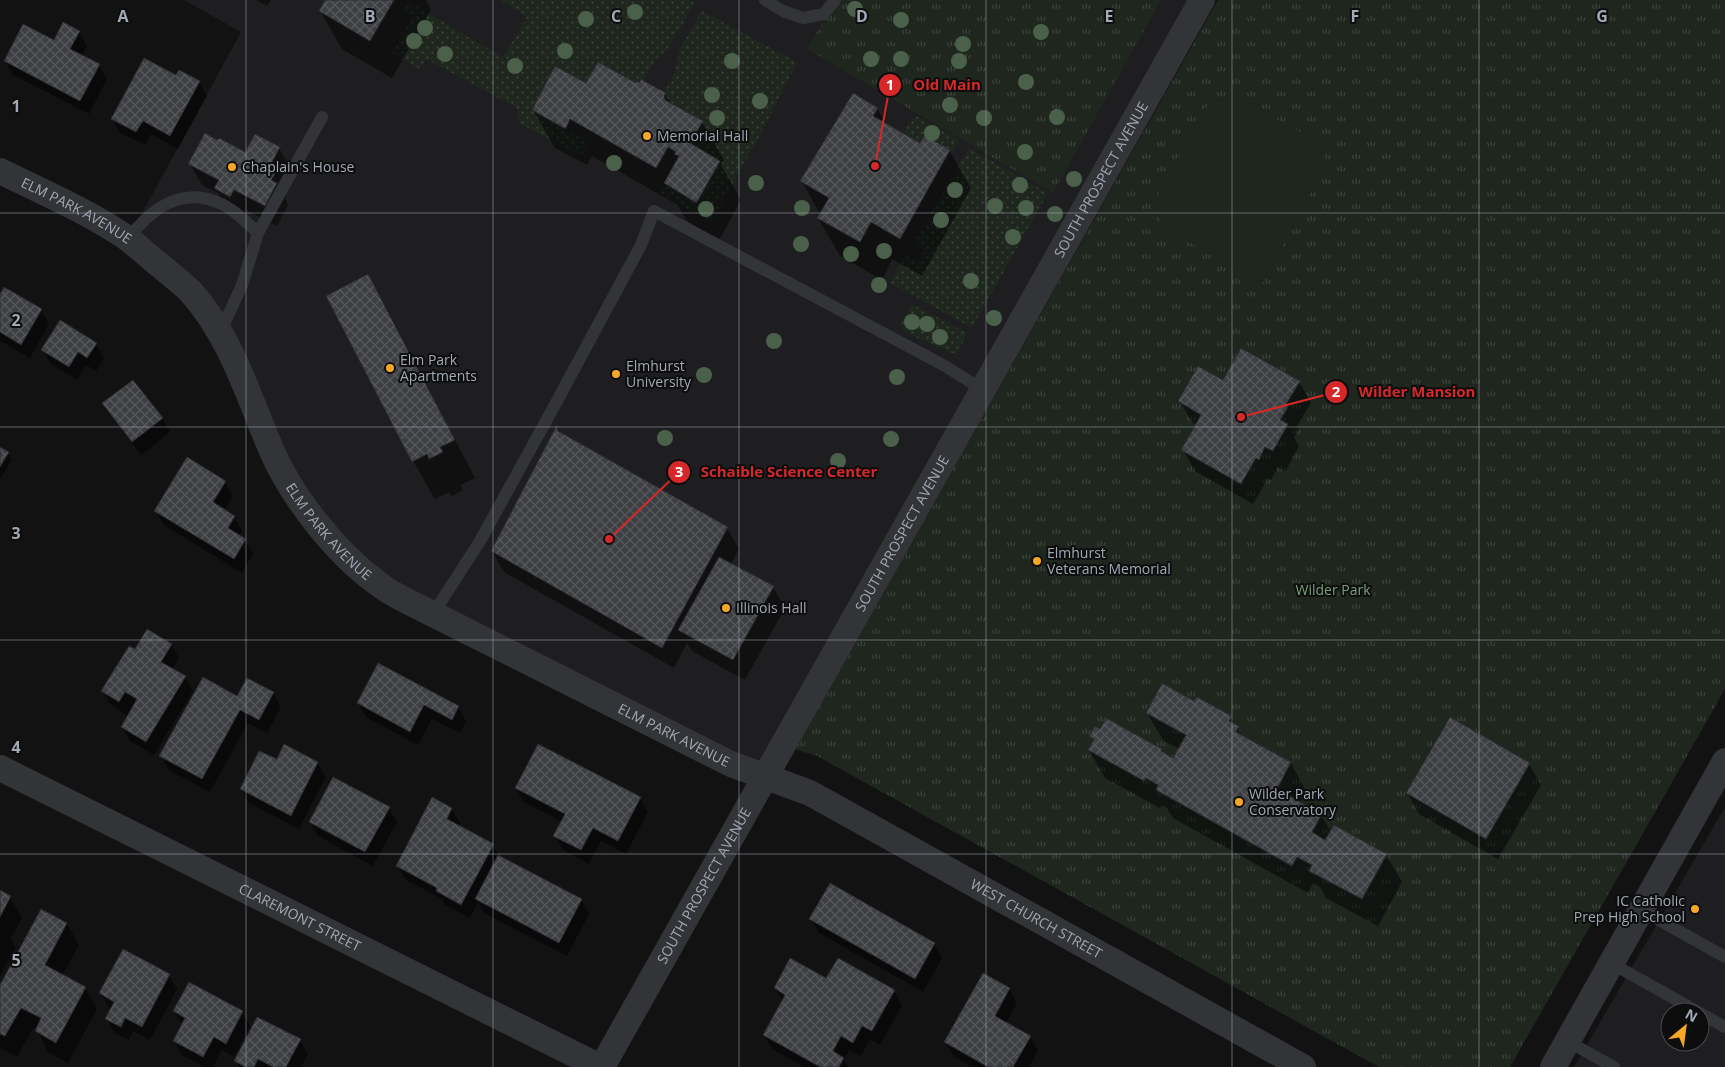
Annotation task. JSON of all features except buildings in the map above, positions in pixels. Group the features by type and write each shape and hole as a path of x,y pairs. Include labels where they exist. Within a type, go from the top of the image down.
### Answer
{"street":[{"name":"SOUTH PROSPECT AVENUE","path":"601,1067 1202,0"},
{"name":"ELM PARK AVENUE","path":"0,171 89,215 128,239 190,291 220,333 239,369 272,451 284,474 302,502 347,556 376,583 433,614 731,764 766,777"},
{"path":"1553,1067 1725,761"},
{"name":"CLAREMONT STREET","path":"0,768 601,1067"},
{"name":"WEST CHURCH STREET","path":"766,777 810,793 1303,1067"}],"lane":[{"path":"765,0 783,11 804,18 824,14 834,0"},
{"path":"220,333 242,285 258,233 322,117"},
{"path":"128,239 157,208 175,200 195,196 218,202 237,214 258,233"},
{"path":"433,614 480,541 552,410 642,245 654,211 936,362 983,390"},
{"path":"1641,910 1725,957"},
{"path":"1611,963 1680,1002"},
{"path":"1710,1019 1725,1027"},
{"path":"1568,1041 1614,1067"}],"shaded area":[{"name":"Elmhurst University","path":"184,0 1202,0 766,777 425,610 324,531 224,339 128,239 241,32"},
{"name":"IC Catholic Prep High School","path":"1725,807 1725,1067 1574,1067"}],"green space":[{"path":"500,0 689,0 695,3 667,50 655,60 644,81 641,79 636,83 598,62 586,83 555,65 532,110 589,142 581,156 519,123 517,108 426,59 419,69 392,53 412,17 402,10 407,1 503,57 527,16"},
{"path":"835,0 1161,0 1053,193 807,49"},
{"name":"Wilder Park","path":"1218,0 1725,0 1725,689 1510,1067 1379,1067 817,756 795,749"},
{"path":"702,11 797,62 762,132 710,223 660,193 665,185 697,202 720,161 690,143 703,121 665,100 666,93 664,92 674,74 680,48"},
{"path":"1235,95 1319,143 1326,165 1263,283 1162,227 1155,201 1209,102"},
{"path":"917,117 950,134 959,141 952,152 925,135 920,143 905,134 909,124"},
{"path":"969,148 1048,193 972,328 890,283 905,256 918,262 924,250 913,244"},
{"path":"912,304 967,333 957,355 903,330 901,324"}],"place":[{"name":"Memorial Hall","path":"647,136"},
{"name":"Old Main","path":"875,166"},
{"name":"Chaplain's House","path":"232,167"},
{"name":"Elm Park Apartments","path":"390,368"},
{"name":"Elmhurst University","path":"616,374"},
{"name":"Wilder Mansion","path":"1241,417"},
{"name":"Schaible Science Center","path":"609,539"},
{"name":"Elmhurst Veterans Memorial","path":"1037,561"},
{"name":"Illinois Hall","path":"726,608"},
{"name":"Wilder Park Conservatory","path":"1239,802"},
{"name":"IC Catholic Prep High School","path":"1695,909"}]}
